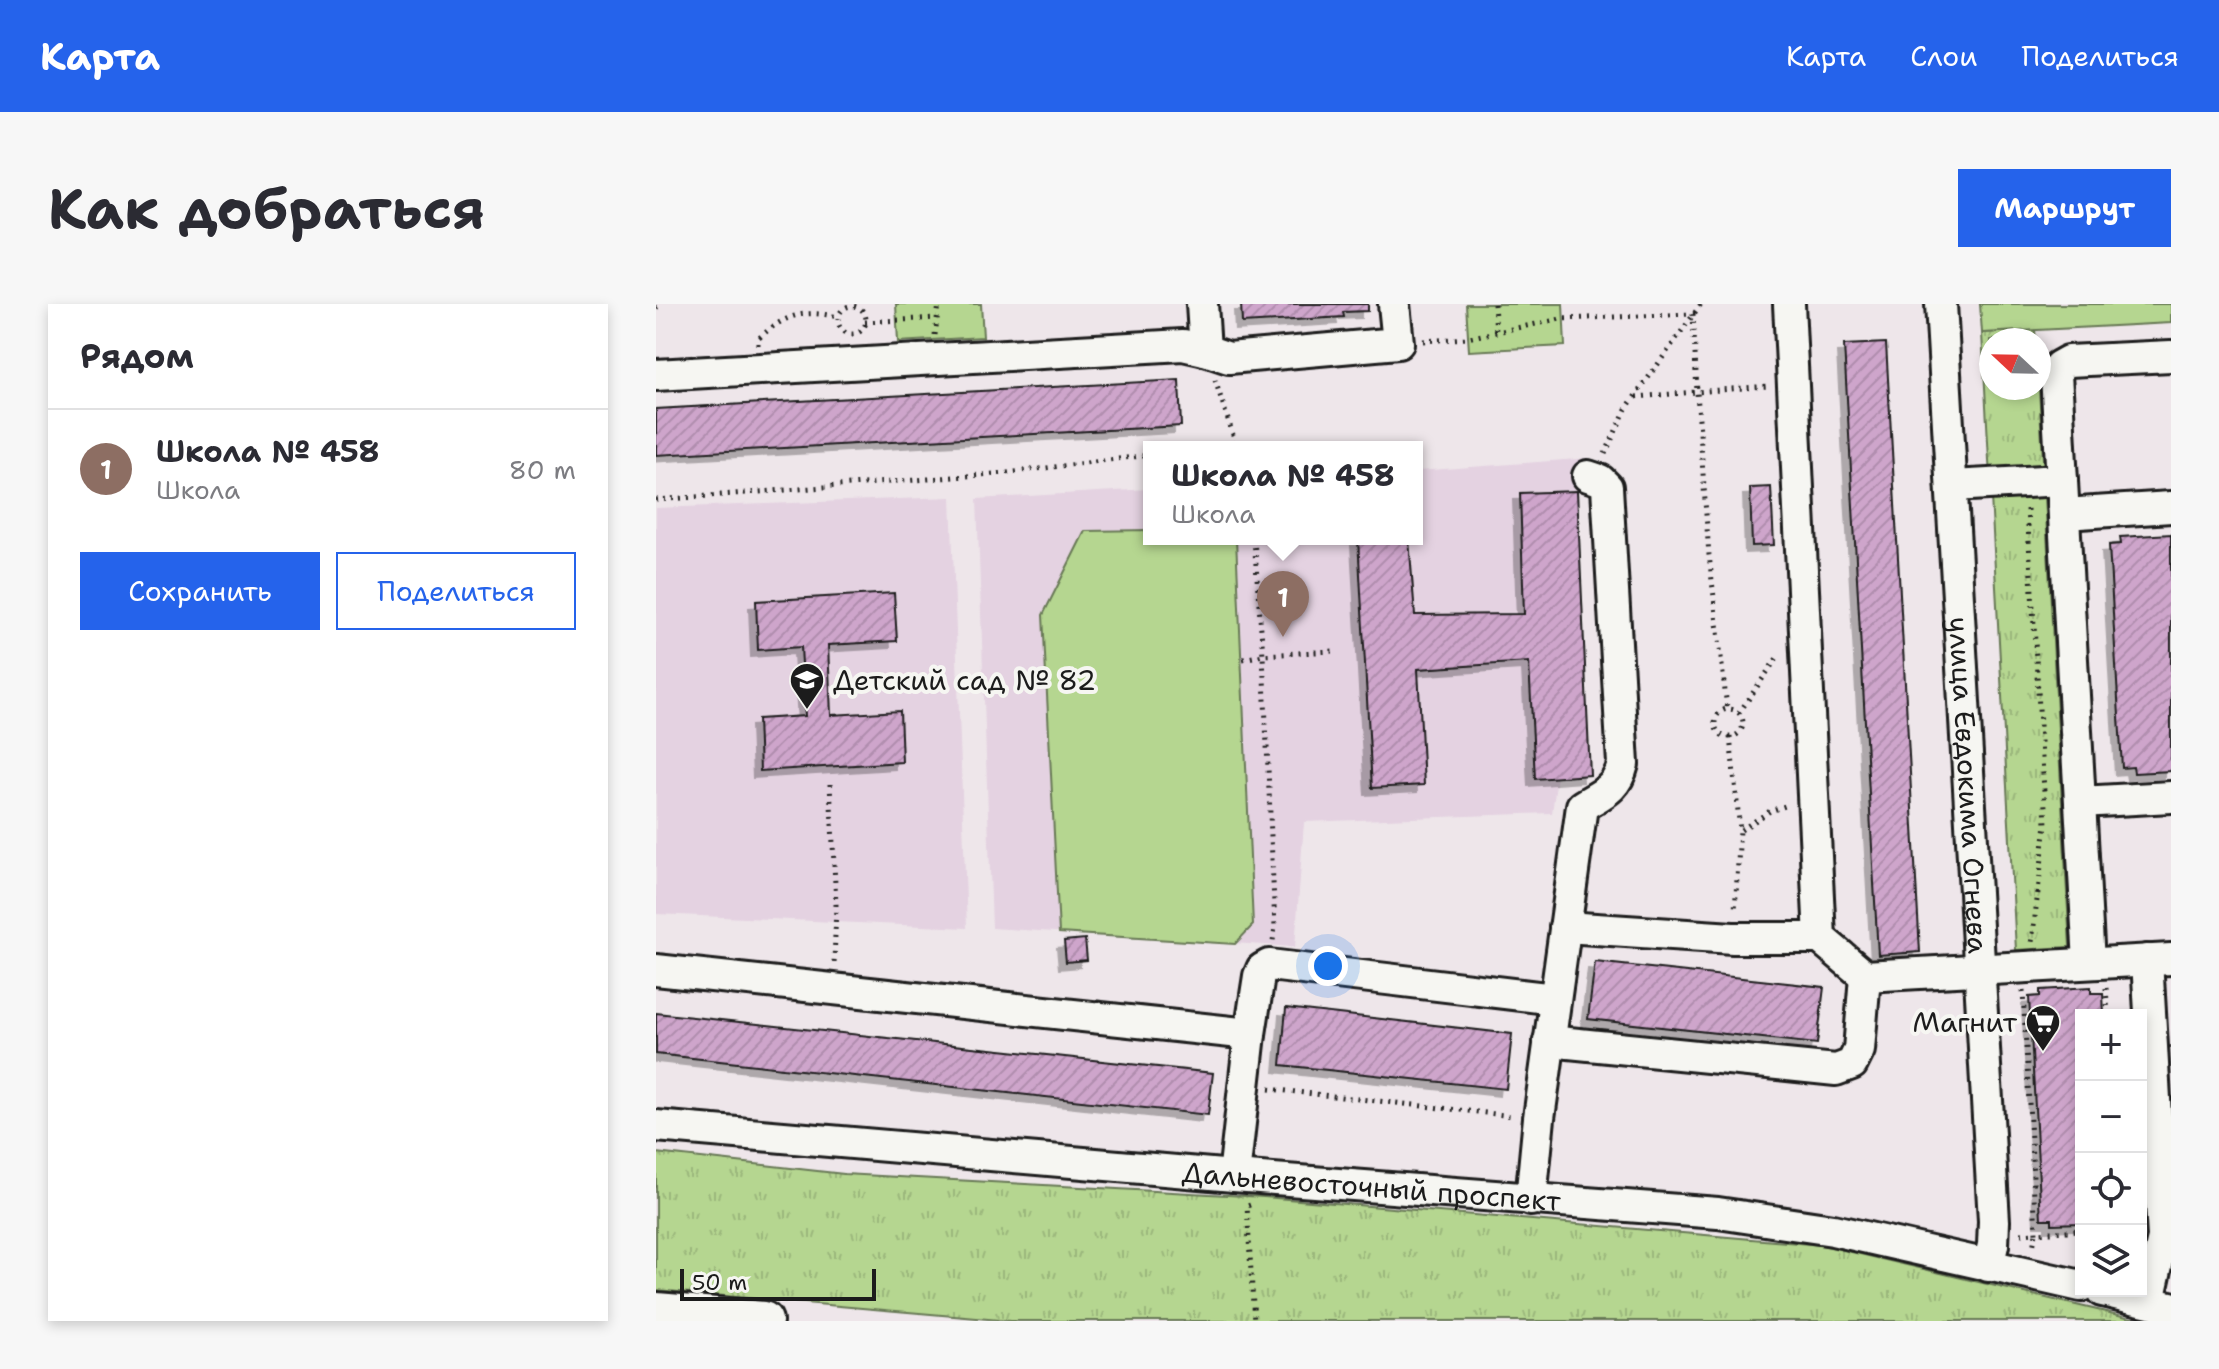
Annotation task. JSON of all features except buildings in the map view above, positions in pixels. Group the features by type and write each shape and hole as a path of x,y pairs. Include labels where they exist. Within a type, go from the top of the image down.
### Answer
{"main road":[{"path":"656,1312 763,1321"}],"street":[{"path":"1202,304 1205,350"},
{"path":"656,375 1183,345 1229,358 1398,343 1394,304"},
{"path":"1789,304 1820,938"},
{"name":"улица Евдокима Огнева","path":"1941,304 1994,1221 1988,1266"},
{"path":"2089,963 2056,374 2059,366 2068,361 2171,356"},
{"path":"1531,1200 1539,1118 1582,806 1610,790 1619,779 1623,764 1607,487 1594,478"},
{"path":"1952,486 2062,480"},
{"path":"2064,514 2171,507"},
{"path":"2080,802 2171,797"},
{"path":"1565,927 1733,938 1820,938 1865,976 2159,959 2167,1233 2160,1304 2129,1297"},
{"path":"1234,1176 1259,976 1262,969 1269,965 1555,999"},
{"path":"656,970 1250,1034"},
{"path":"1549,1041 1836,1070 1852,1064 1859,1050 1865,976"},
{"name":"Дальневосточный проспект","path":"656,1126 1234,1176 1718,1213 1833,1230 2075,1285"}],"path":[{"path":"656,308 661,304"},
{"path":"934,341 939,304"},
{"path":"1494,304 1496,332"},
{"path":"1594,478 1626,409 1701,304"},
{"path":"854,306 865,314 865,322 857,332 849,333 839,325 838,317 846,307 854,306"},
{"path":"759,369 758,339 775,324 795,315 818,313 838,317"},
{"path":"1398,343 1467,338 1561,319 1693,314"},
{"path":"1693,314 1709,555 1727,708"},
{"path":"865,322 937,318"},
{"path":"1205,350 1234,441"},
{"path":"1636,397 1793,384"},
{"path":"656,500 1006,473 1143,456"},
{"path":"2025,482 2046,824 2025,967 2036,1233 2032,1252"},
{"path":"1254,545 1263,655 1275,927 1269,965"},
{"path":"1739,713 1805,618"},
{"path":"1243,659 1333,651"},
{"path":"1727,708 1739,713 1743,720 1738,734 1723,736 1717,731 1716,717 1720,711 1727,708"},
{"path":"1730,737 1740,830 1733,938"},
{"path":"830,784 836,904 833,989"},
{"path":"1740,830 1770,811 1792,803 1813,801"},
{"path":"1244,1087 1539,1118"},
{"path":"1254,1321 1247,1206 1259,1205"},
{"path":"2017,1234 2075,1230"}],"shaded area":[{"path":"1590,458 1587,489 1577,491 1590,775 1557,777 1552,813 1304,822 1295,947 992,928 977,499 1143,489 1143,545 1423,545 1423,471"},
{"name":"Детский сад № 82","path":"951,497 967,928 656,914 656,508"}],"green space":[{"path":"896,304 981,304 983,337 898,342"},
{"path":"1466,304 1563,304 1565,346 1469,351"},
{"path":"1980,304 2171,304 2171,323 2051,329 1982,328"},
{"path":"1986,400 2040,400 2070,947 2016,950"},
{"path":"1143,530 1143,545 1236,545 1253,925 1235,944 1059,933 1043,615 1085,531"},
{"path":"656,1153 844,1174 1264,1197 1822,1245 2144,1321 1011,1321 656,1290"}],"place":[{"name":"Школа № 458","path":"1283,637"},
{"name":"Детский сад № 82","path":"807,711"},
{"name":"Магнит","path":"2043,1053"}]}
